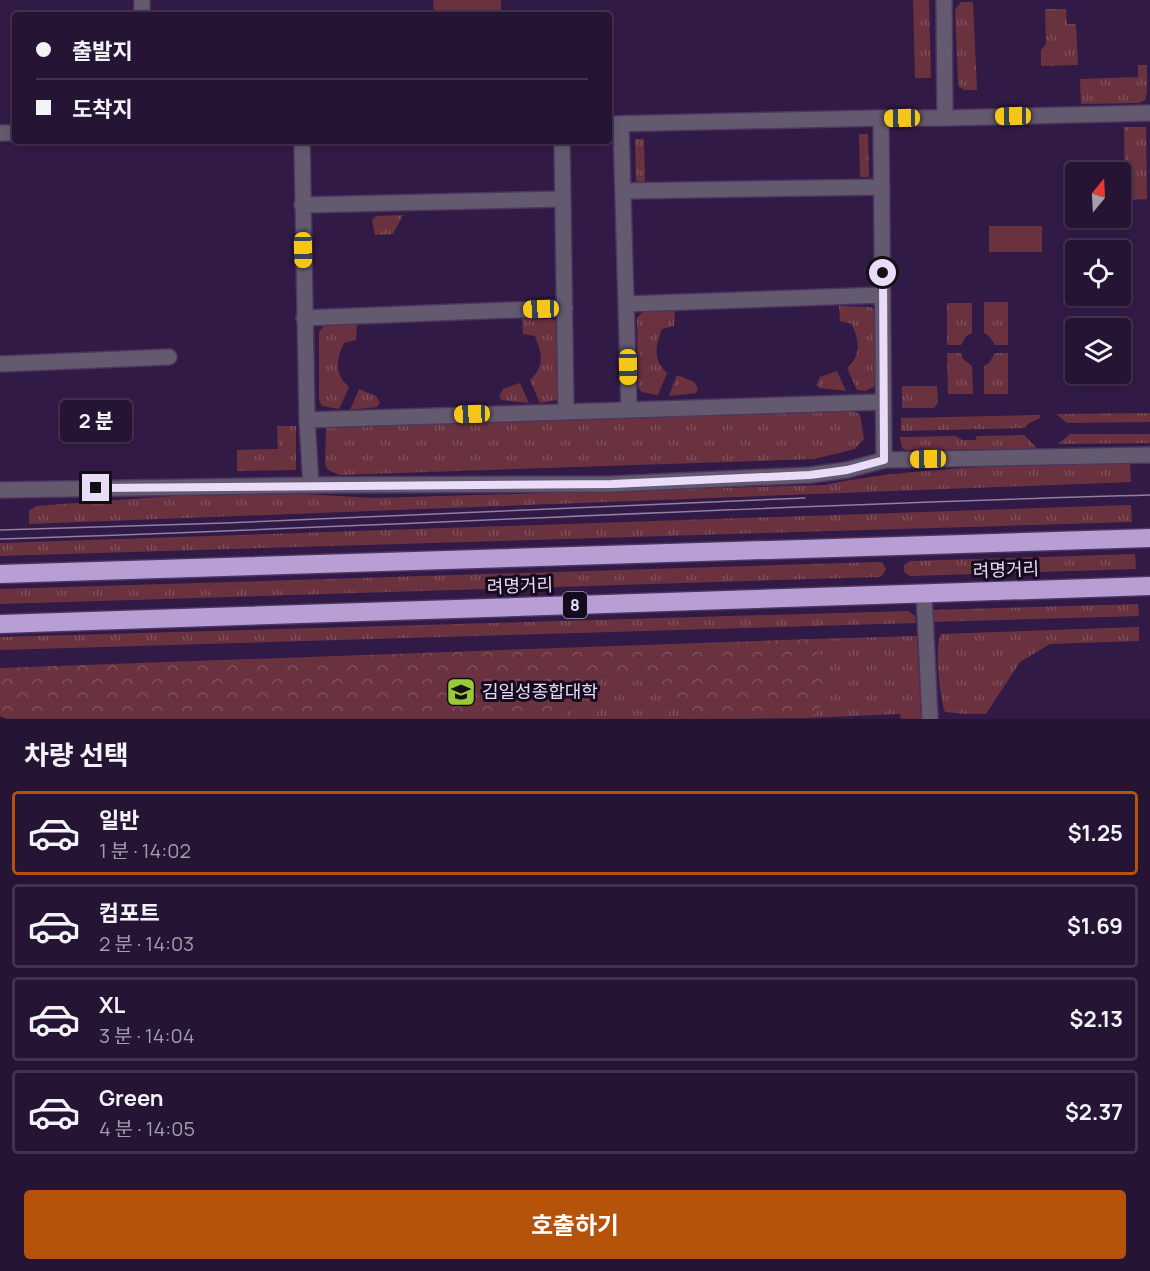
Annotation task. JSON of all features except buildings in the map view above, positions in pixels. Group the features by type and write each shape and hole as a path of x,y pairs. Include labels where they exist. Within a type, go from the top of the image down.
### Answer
{"highway":[{"name":"려명거리","path":"0,574 1150,538"},
{"name":"려명거리","path":"0,624 1150,586"}],"street":[{"path":"944,0 945,118"},
{"path":"629,410 623,191 615,124 1150,113"},
{"path":"881,118 884,460"},
{"path":"302,144 304,318 311,485"},
{"path":"562,144 566,411"},
{"path":"623,191 882,187"},
{"path":"302,205 563,199"},
{"path":"627,304 883,295"},
{"path":"304,318 564,308"},
{"path":"0,364 169,357"},
{"path":"307,420 882,402"},
{"path":"0,490 624,483 810,475 847,470 884,460 1150,455"},
{"path":"924,594 930,719"}],"green space":[{"path":"433,0 501,0 501,12 434,12"},
{"path":"913,0 929,0 931,78 915,78"},
{"path":"961,2 973,2 977,90 965,90 959,87 955,10"},
{"path":"1045,9 1066,9 1067,24 1076,24 1078,65 1041,66 1041,50 1046,44"},
{"path":"1138,65 1147,65 1145,100 1139,103 1081,104 1080,79 1138,77"},
{"path":"1124,127 1146,127 1147,199 1131,200 1131,162 1124,162"},
{"path":"859,134 868,134 869,177 860,177"},
{"path":"635,139 644,139 645,182 636,183"},
{"path":"403,215 393,234 375,235 372,220 376,216"},
{"path":"989,226 1042,226 1042,252 989,252"},
{"path":"984,302 1008,302 1008,345 995,345 984,333"},
{"path":"947,303 972,303 972,333 966,336 961,345 947,345"},
{"path":"839,306 871,307 877,313 877,381 874,387 865,391 857,390 847,368 855,358 858,348 852,324 840,321"},
{"path":"675,310 674,326 662,329 658,341 657,358 667,373 658,395 641,392 638,386 637,318 643,312"},
{"path":"522,318 554,319 560,326 560,393 557,400 540,403 530,380 538,370 541,360 535,336 523,334"},
{"path":"357,324 356,340 344,343 338,361 341,377 349,387 339,409 322,406 319,400 319,332 324,326"},
{"path":"947,353 961,353 963,359 972,366 973,394 948,394"},
{"path":"995,353 1008,353 1008,394 984,394 984,366 989,363"},
{"path":"837,371 846,391 819,388 817,385 820,377"},
{"path":"677,375 694,382 698,389 696,393 669,396"},
{"path":"520,383 529,403 502,400 499,397 503,389"},
{"path":"902,386 937,386 938,403 934,408 902,408"},
{"path":"359,389 376,396 380,403 377,407 350,410"},
{"path":"850,411 860,414 864,439 855,449 814,459 340,475 328,470 325,464 326,428"},
{"path":"1150,413 1150,422 1067,423 1056,414"},
{"path":"1040,415 1040,418 1029,423 1025,428 901,431 901,418"},
{"path":"277,426 296,426 296,470 237,471 237,450 278,449"},
{"path":"1070,434 1150,434 1150,443 1058,444"},
{"path":"1024,435 1036,449 906,450 902,448 900,437 956,436 962,440 975,440 977,436"},
{"path":"1130,463 1131,482 29,524 29,511 36,506 172,496 303,494 374,498 824,485 900,473 938,470"},
{"path":"1131,505 1132,522 0,556 0,543"},
{"path":"1135,554 1136,569 910,576 904,572 904,565 910,561"},
{"path":"882,562 886,569 879,577 0,604 0,589"},
{"path":"1138,604 1139,616 931,622 931,610"},
{"path":"908,611 915,616 916,623 0,650 0,637"},
{"path":"1139,627 1139,641 1050,644 1020,662 986,714 945,712 938,661 941,634"},
{"path":"917,636 921,719 901,719 900,714 808,718 828,702 826,669 811,639"},
{"name":"김일성종합대학","path":"811,639 826,669 828,702 808,718 702,719 661,687 630,672 602,675 574,702 562,719 7,719 0,716 0,668"},
{"path":"630,672 661,687 702,719 562,719 574,702 602,675"}],"tram line":[{"path":"0,539 863,504 1150,495"},
{"path":"0,530 225,523 805,498"}],"place":[{"name":"김일성종합대학","path":"461,692"}],"route":[{"path":"96,488 612,484 810,475 847,470 884,460 883,273"}]}
